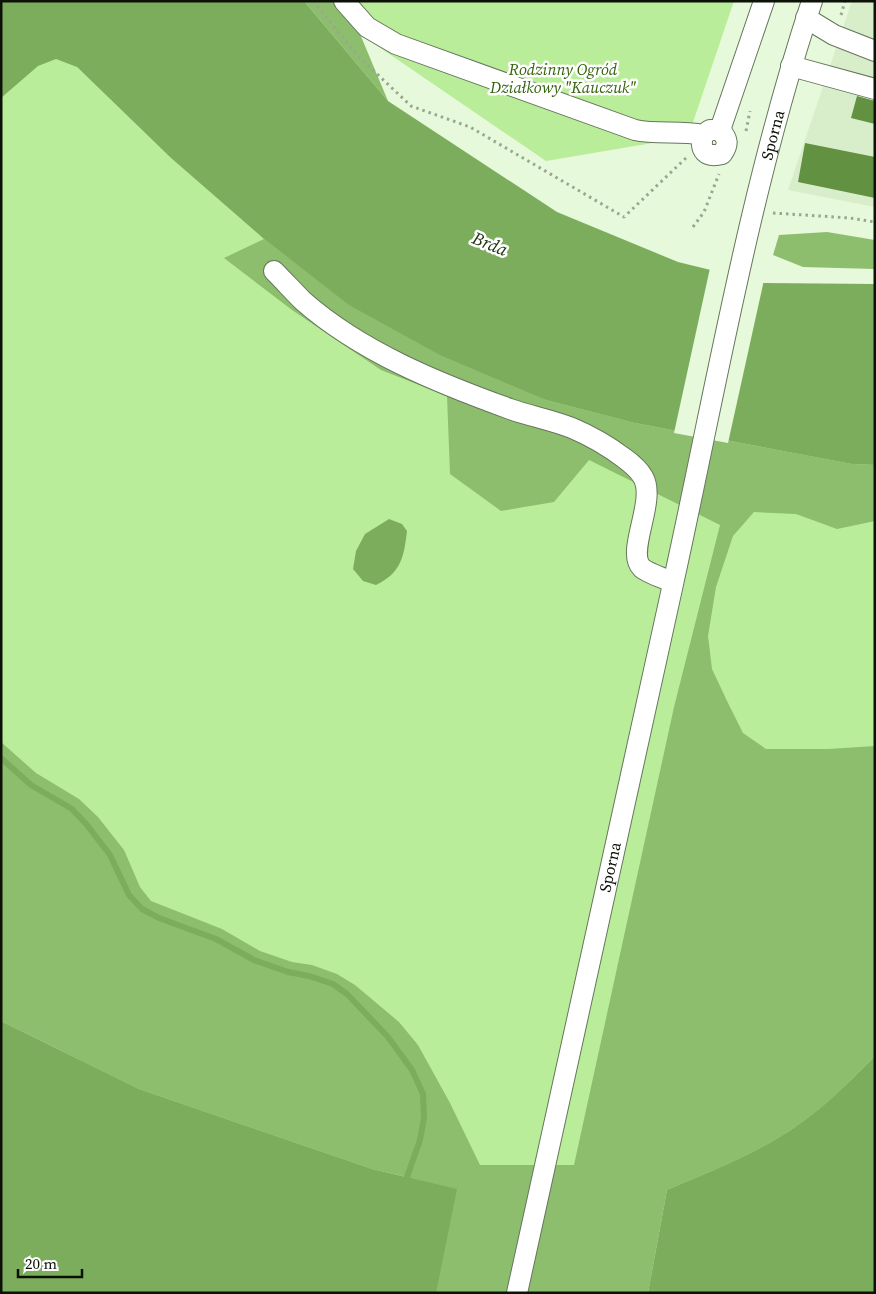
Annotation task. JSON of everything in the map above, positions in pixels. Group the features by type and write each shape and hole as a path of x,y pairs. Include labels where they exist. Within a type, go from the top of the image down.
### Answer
{"street":[{"path":"344,1 367,26 396,44 635,130 683,132 708,137 727,137 728,146 722,154"},
{"path":"708,137 764,1"},
{"path":"809,10 834,35 875,52"},
{"name":"Sporna","path":"517,1293 702,442 772,133 809,10"},
{"path":"791,66 875,89"},
{"path":"274,271 311,306 347,334 387,356 439,381 511,410 571,428 597,440 625,459 644,478 646,487 647,498 636,556 642,568 673,582"}],"path":[{"path":"313,1 358,56 411,106 470,127 624,217 708,137"},
{"path":"834,35 845,1"},
{"path":"693,227 704,212 718,176 722,154"},
{"path":"770,221 772,213 850,218 875,222"}],"shaded area":[{"path":"304,1 335,1 360,34 388,101"},
{"path":"852,1 875,1 875,207 788,190"},
{"path":"827,232 875,240 875,269 803,267 773,255 779,235"},
{"path":"264,239 350,305 546,400 635,423 852,464 875,465 875,521 837,529 796,514 754,512 733,536 716,587 708,636 712,669 743,733 766,749 828,749 875,746 875,1056 853,1079 791,1130 765,1146 667,1190 648,1293 436,1293 407,1177 372,1169 139,1089 1,1021 1,742 36,773 79,799 98,817 124,850 140,887 151,901 222,929 260,951 337,974 355,985 399,1022 418,1045 450,1103 480,1165 574,1165 674,707 720,525 589,460 554,502 501,511 450,474 447,396 381,370 292,310 224,258"}],"green space":[{"path":"1,1 77,67 171,158 264,239 852,464 875,465 875,1178 648,1293 667,1191 436,1293 288,1172 51,1045 1,1021"},
{"name":"Rodzinny Ogród Działkowy \"Kauczuk\"","path":"335,1 734,1 688,137 546,161 360,34"}],"water":[{"name":"Brda","path":"1,1 304,1 388,101 557,212 678,262 764,283 875,284 875,465 852,464 635,423 546,400 440,355 349,305 264,239 171,158 77,67 56,59 38,66 1,98"},
{"path":"389,519 402,524 407,531 404,549 396,569 391,575 376,585 363,581 353,569 356,551 365,534"},
{"path":"1,1021 139,1089 372,1169 457,1189 436,1293 1,1293"},
{"path":"875,1056 875,1293 648,1293 667,1190 765,1146 791,1130 853,1079"}],"pier":[{"path":"710,268 764,280 728,443 674,433"}],"building":[{"path":"857,96 875,101 875,124 851,118"},
{"path":"805,143 875,157 875,198 798,182"}],"waterway":[{"path":"1,758 31,785 72,809 87,825 110,855 129,895 142,909 159,918 216,939 254,960 288,972 309,976 333,984 347,994 388,1037 412,1070 423,1094 424,1118 420,1140 407,1177"}]}
